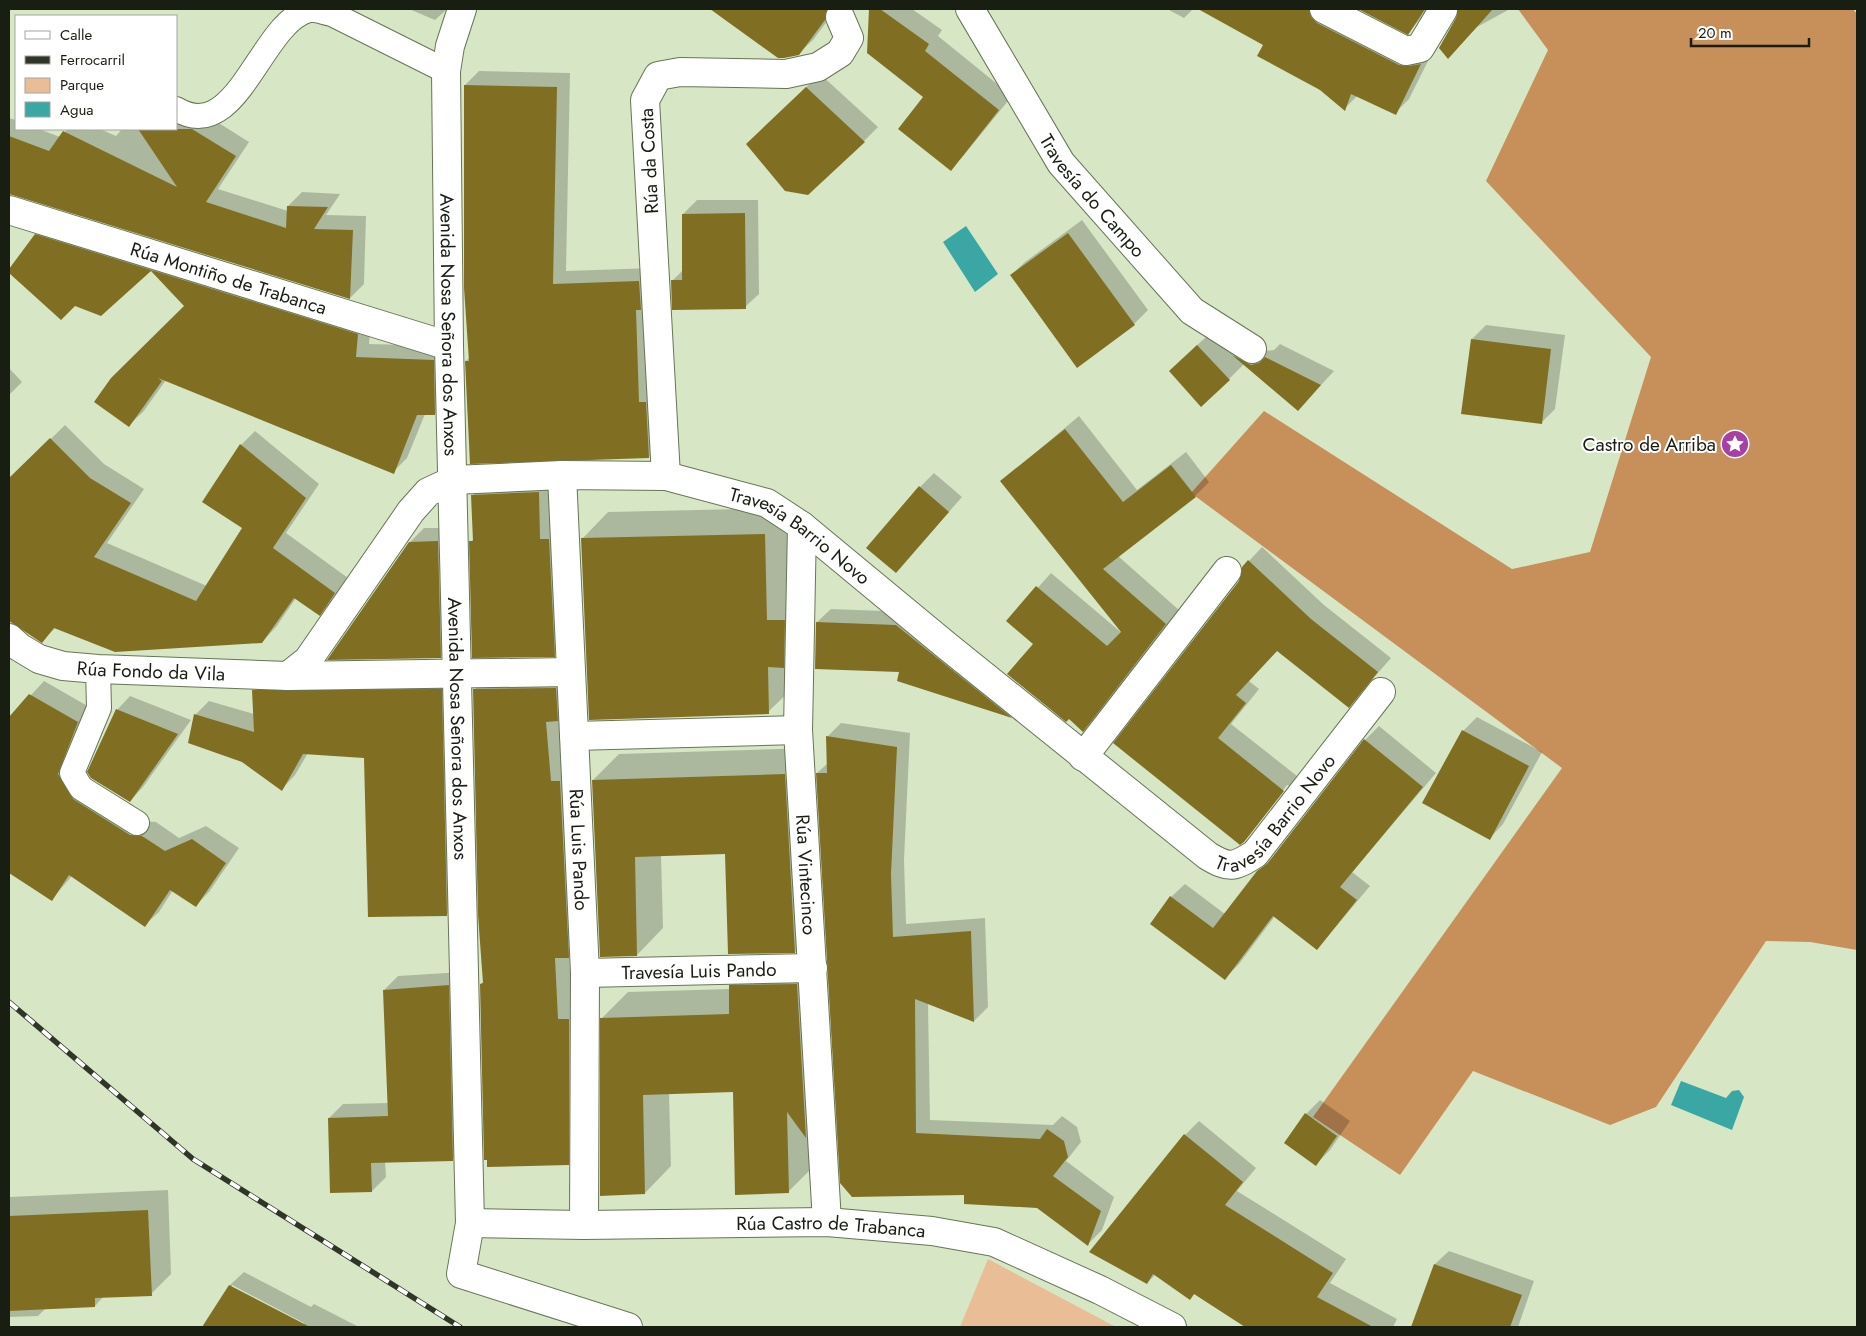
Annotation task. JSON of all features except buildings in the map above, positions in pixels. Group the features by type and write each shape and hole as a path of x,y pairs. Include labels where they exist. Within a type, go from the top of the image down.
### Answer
{"street":[{"name":"Avenida Nosa Señora dos Anxos","path":"462,9 450,46 446,71 449,346 454,480 470,1223 461,1274 628,1327"},
{"name":"Travesía do Campo","path":"970,9 1061,164 1192,311 1252,349"},
{"path":"1324,9 1406,51 1420,48 1443,10"},
{"name":"Rúa da Costa","path":"666,476 645,100 658,76 680,72 786,74 818,66 840,53 849,38 840,17"},
{"name":"Rúa Montiño de Trabanca","path":"9,210 449,346"},
{"name":"Travesía Barrio Novo","path":"454,480 562,475 666,476 767,503 802,526 1083,757 1208,856 1224,866 1238,865 1255,854 1381,692"},
{"name":"Rúa Luis Pando","path":"562,475 586,973 584,1225"},
{"path":"288,676 308,660 411,511 428,492 454,480"},
{"name":"Rúa Vintecinco","path":"802,526 798,730 827,1222"},
{"path":"1083,757 1227,571"},
{"name":"Rúa Fondo da Vila","path":"12,645 39,659 98,669 288,676 571,672"},
{"path":"574,736 798,730"},
{"name":"Travesía Luis Pando","path":"586,973 813,968"},
{"name":"Rúa Castro de Trabanca","path":"470,1223 584,1225 827,1222 932,1231 994,1242 1100,1290 1172,1327"}],"lane":[{"path":"178,110 204,116 216,112 234,96 276,36 295,16 311,9 332,14 446,71"},
{"path":"98,669 99,708 72,773 82,788 136,822"}],"green space":[{"path":"988,1259 1116,1327 960,1327"}],"shaded area":[{"path":"1518,9 1853,9 1857,14 1857,950 1810,942 1766,941 1656,1107 1610,1125 1473,1071 1400,1175 1313,1117 1562,768 1191,493 1264,411 1512,569 1590,552 1651,357 1486,181 1548,50"}],"water":[{"path":"966,226 998,274 975,292 943,242"},
{"path":"1681,1081 1726,1098 1732,1091 1739,1090 1744,1097 1732,1130 1671,1105"}],"railway":[{"path":"9,1002 193,1159 460,1327"}],"place":[{"name":"Castro de Arriba","path":"1735,444"}]}
